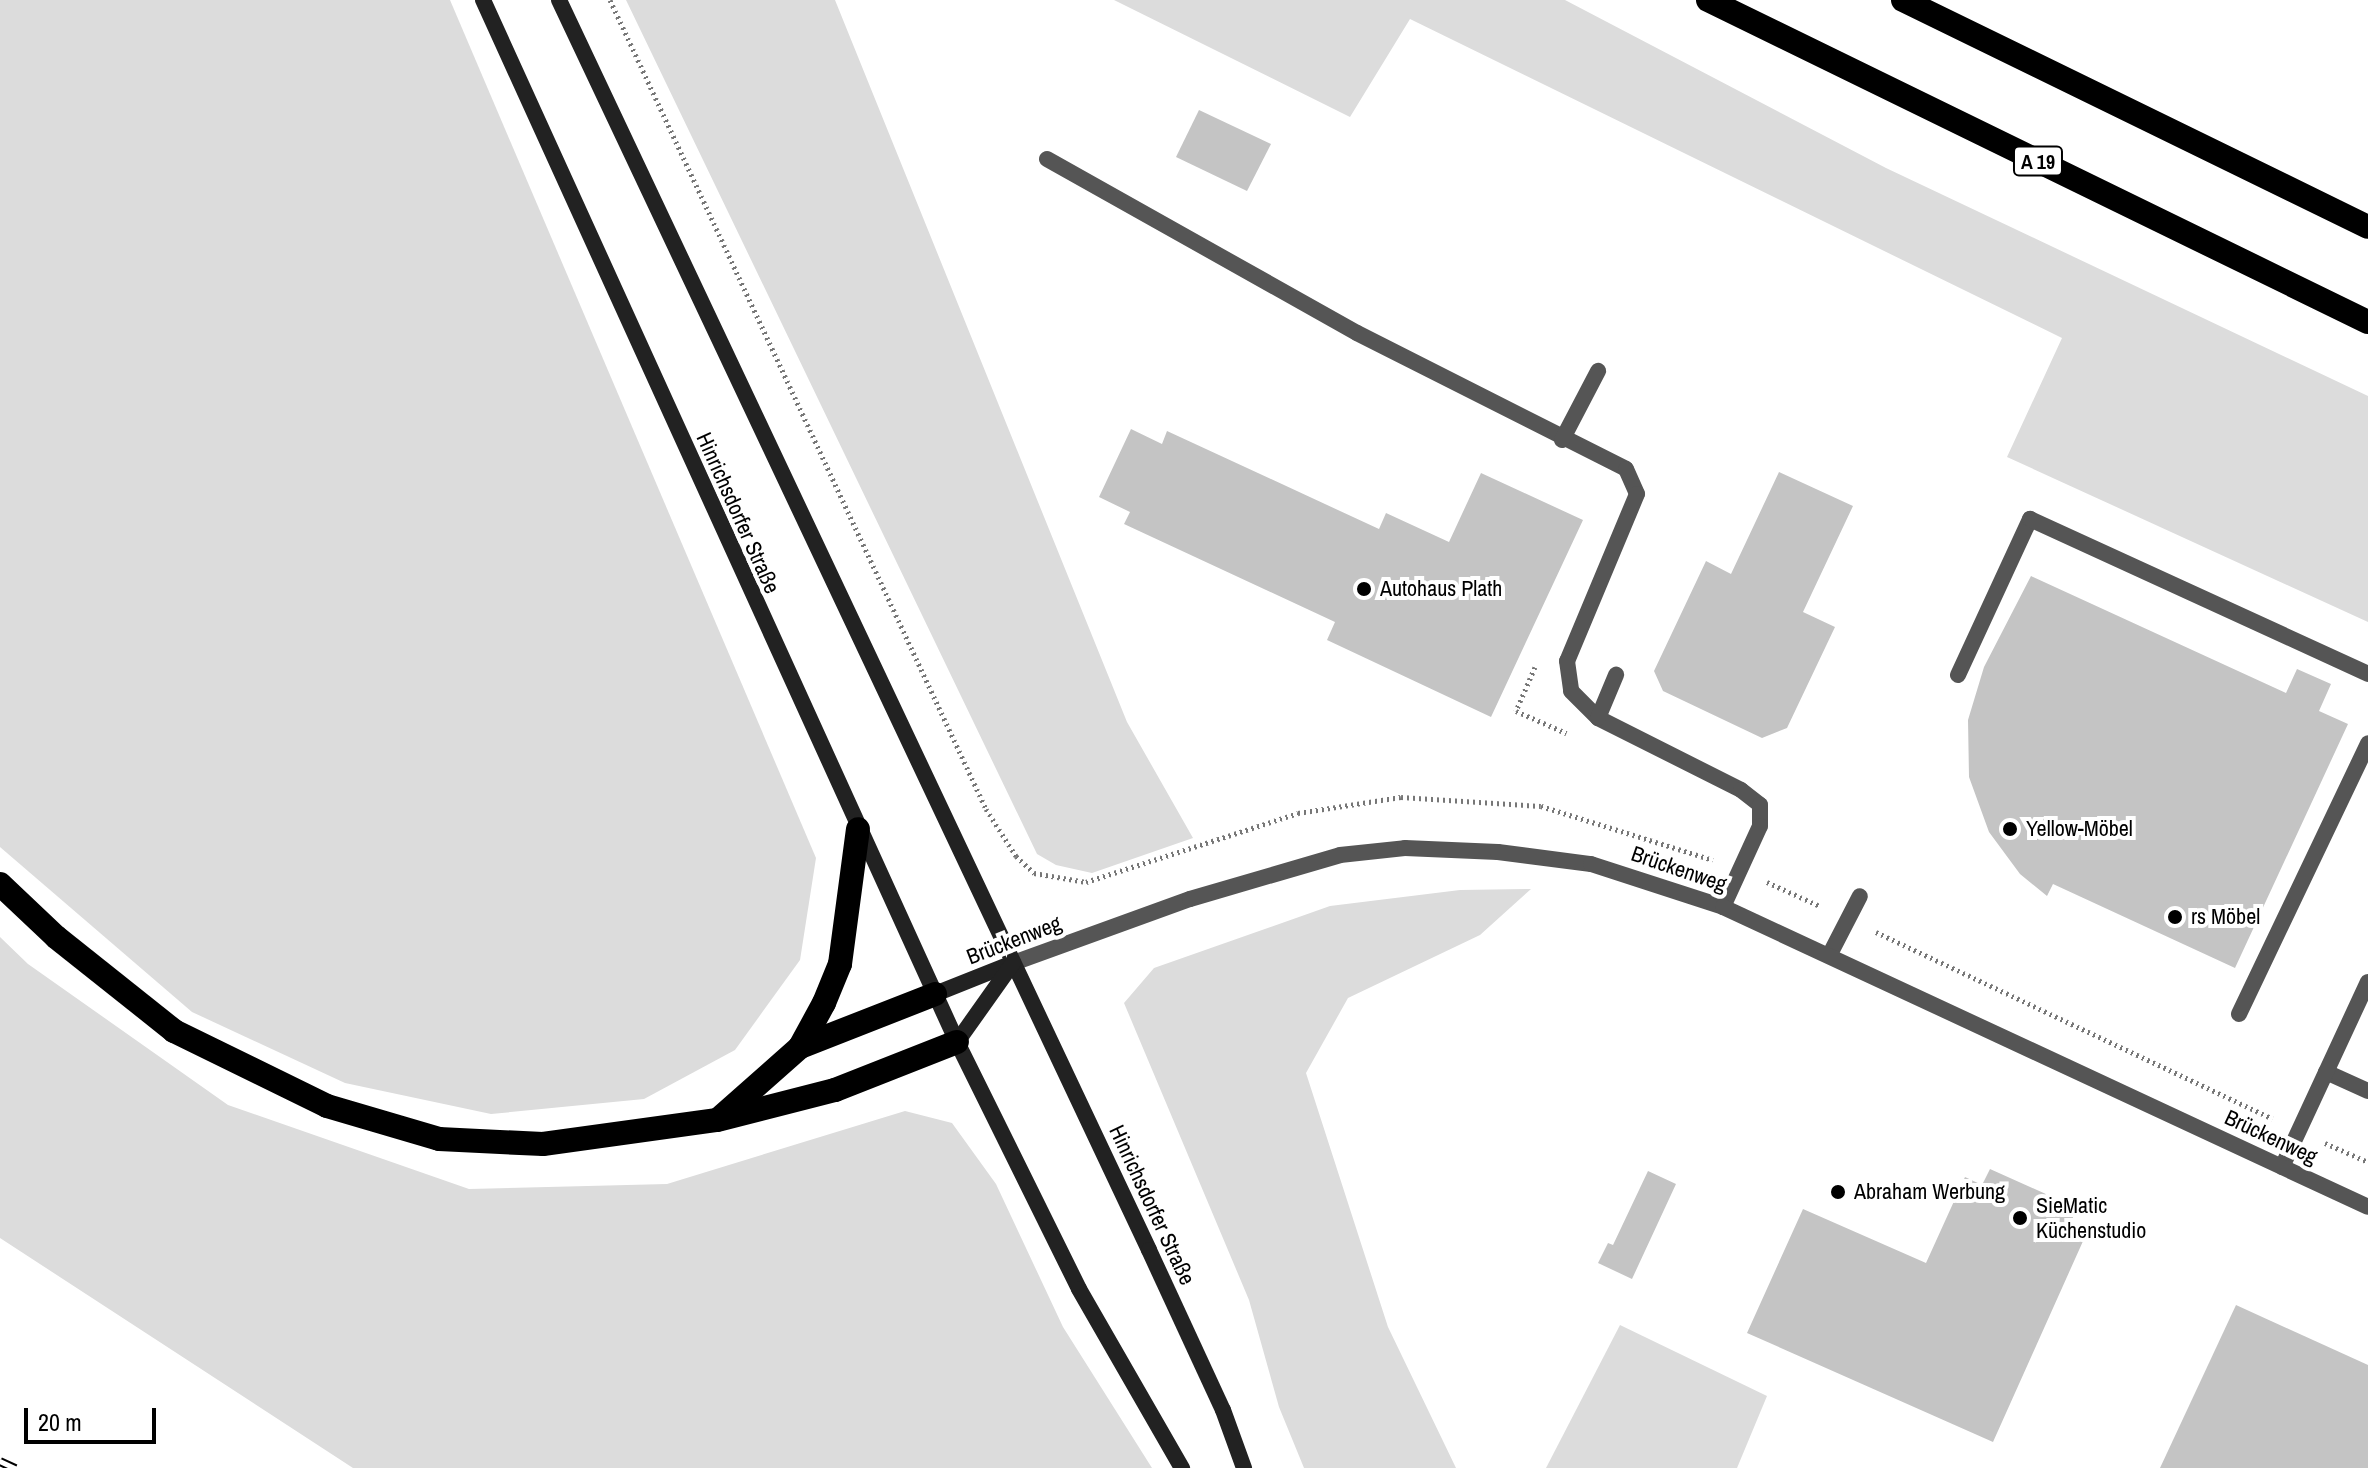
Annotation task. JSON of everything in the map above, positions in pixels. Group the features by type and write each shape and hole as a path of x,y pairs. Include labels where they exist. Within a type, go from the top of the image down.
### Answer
{"highway":[{"name":"A 19","path":"1708,0 2368,322"},
{"path":"1903,0 2368,227"},
{"path":"800,1047 840,964 858,829"},
{"path":"0,884 56,937 174,1031 327,1106 439,1139 543,1144 717,1120 835,1090 957,1042"},
{"path":"717,1120 800,1047 935,994"}],"main road":[{"name":"Hinrichsdorfer Straße","path":"483,0 957,1042 1079,1289 1182,1468"},
{"name":"Hinrichsdorfer Straße","path":"559,0 1223,1410 1244,1468"},
{"name":"Brückenweg","path":"935,994 1013,963"},
{"path":"957,1042 1013,963"}],"street":[{"path":"1047,159 1357,333 1562,440 1626,469 1637,494 1567,661 1571,691 1598,718 1741,790 1760,805 1760,826 1723,907"},
{"path":"1562,440 1598,371"},
{"path":"1958,675 2030,519 2368,674"},
{"path":"1598,718 1616,675"},
{"path":"2239,1014 2368,743"},
{"name":"Brückenweg","path":"1013,963 1277,871 1340,855 1405,848 1498,852 1591,864 1723,907 1830,954 2368,1207"},
{"path":"1830,954 1860,896"},
{"path":"2282,1167 2368,982"},
{"path":"2326,1072 2368,1091"}],"path":[{"path":"610,0 986,809 1016,856 1034,873"},
{"path":"1707,858 1847,918 2368,1162"}],"shaded area":[{"path":"0,0 450,0 816,858 800,960 735,1050 644,1099 491,1114 345,1083 192,1012 0,847"},
{"path":"626,0 835,0 1127,722 1193,838 1092,873 1056,865 1037,854"},
{"path":"1114,0 1565,0 1886,168 2368,396 2368,622 2007,457 2062,338 1410,19 1350,117"},
{"path":"1531,889 1480,935 1348,998 1306,1073 1388,1327 1456,1468 1304,1468 1279,1407 1249,1300 1124,1003 1154,968 1330,906 1460,890"},
{"path":"0,937 28,964 228,1105 469,1189 667,1184 905,1111 952,1123 996,1184 1063,1327 1152,1468 353,1468 0,1238"},
{"path":"1620,1325 1767,1396 1737,1468 1546,1468"}],"building":[{"path":"1199,110 1271,144 1247,191 1176,157"},
{"name":"Autohaus Plath","path":"1131,429 1162,444 1167,431 1379,529 1386,513 1449,542 1481,473 1583,520 1491,717 1327,640 1335,622 1124,524 1130,512 1099,497"},
{"path":"1779,472 1853,506 1803,612 1835,627 1787,728 1762,738 1663,691 1654,671 1706,561 1731,574"},
{"path":"2031,576 2286,693 2297,669 2331,684 2319,711 2348,724 2235,968 2053,884 2047,896 2020,874 1989,832 1969,777 1968,720 1984,667"},
{"path":"1990,1169 2077,1208 2071,1222 2088,1230 1993,1442 1747,1333 1803,1209 1926,1263 1965,1177 1982,1185"},
{"path":"1648,1171 1676,1184 1632,1279 1598,1263 1608,1243 1613,1245"},
{"path":"2236,1305 2368,1365 2368,1468 2160,1468"}],"railway":[{"path":"0,1461 15,1468"}],"place":[{"name":"Autohaus Plath","path":"1364,589"},
{"name":"Yellow-Möbel","path":"2010,829"},
{"name":"rs Möbel","path":"2175,917"},
{"name":"Abraham Werbung","path":"1838,1192"},
{"name":"SieMatic Küchenstudio","path":"2020,1218"}]}
